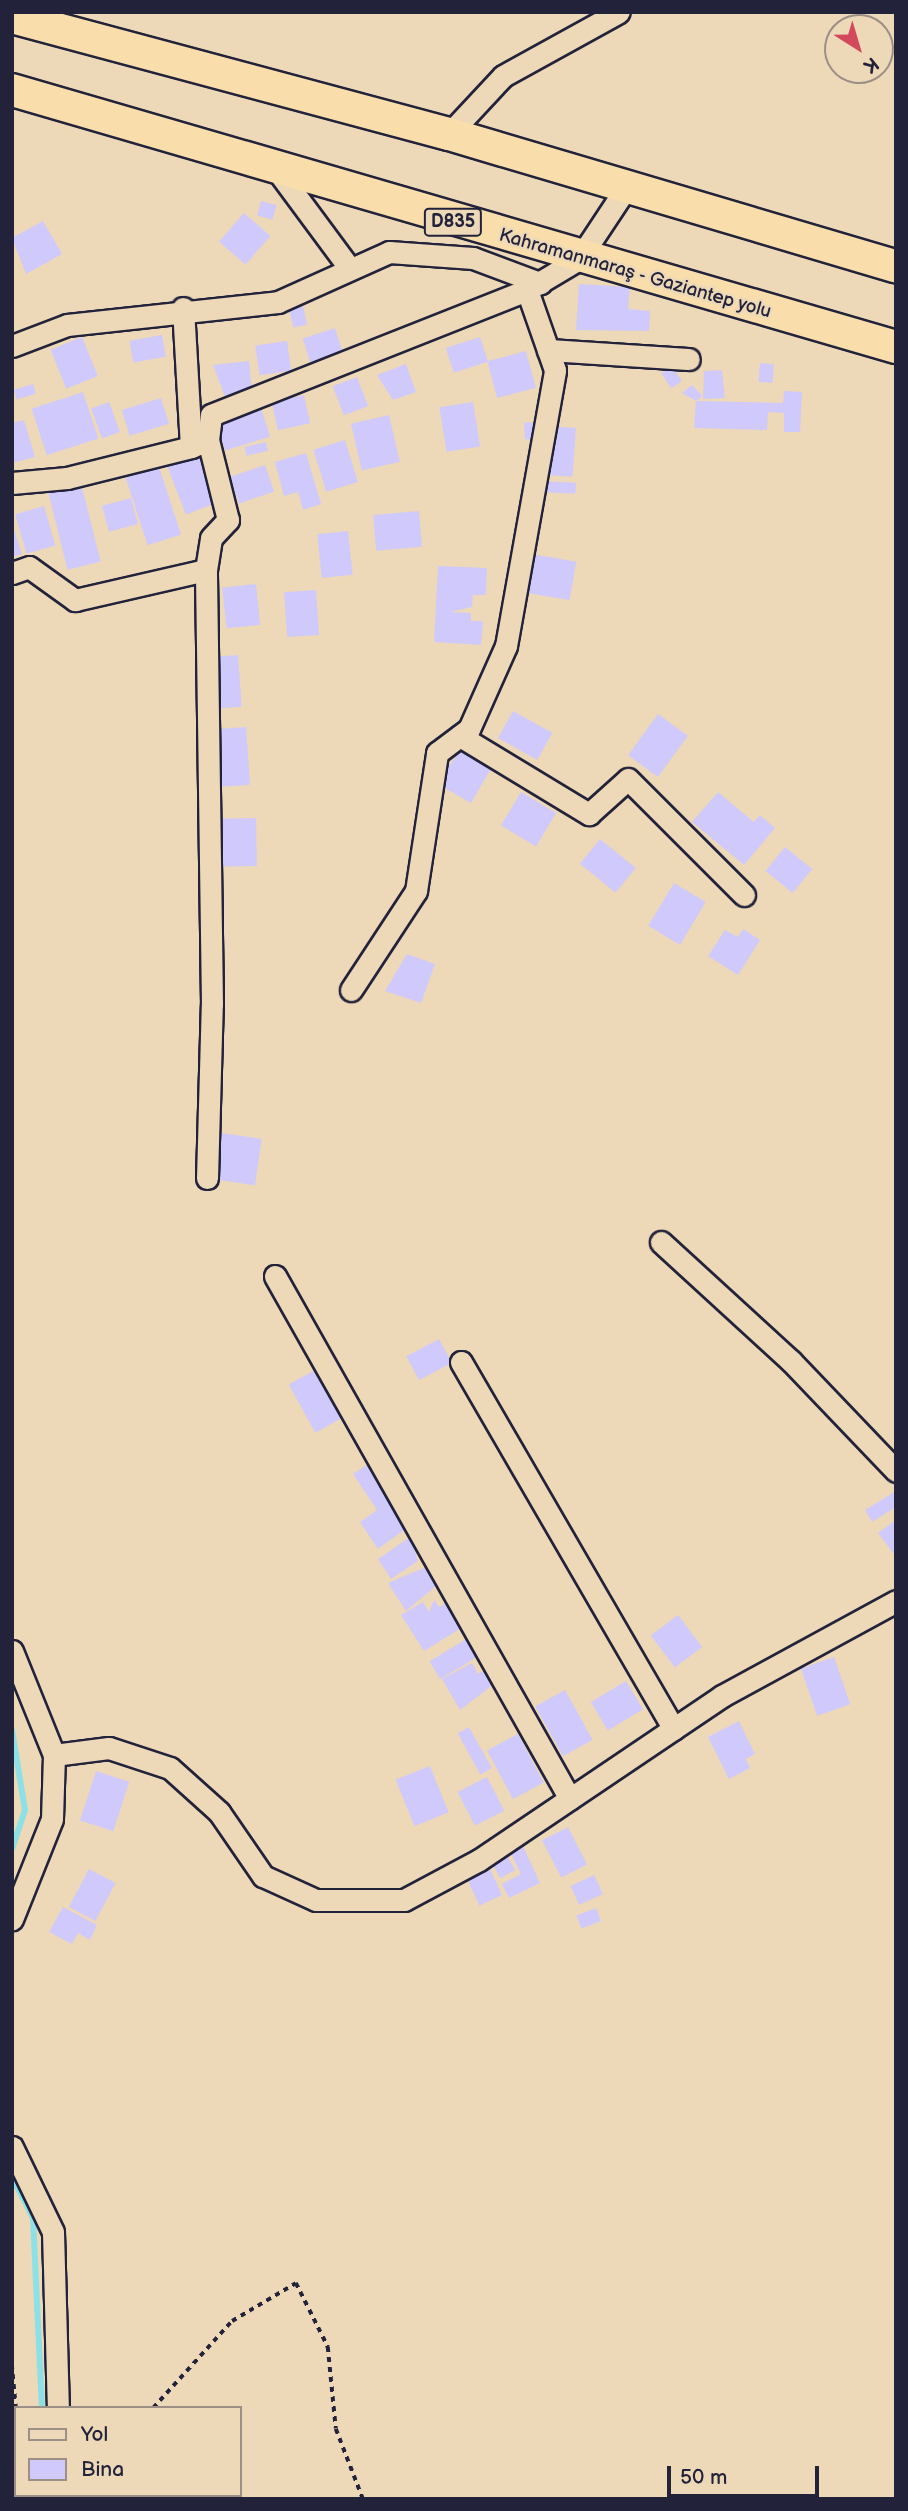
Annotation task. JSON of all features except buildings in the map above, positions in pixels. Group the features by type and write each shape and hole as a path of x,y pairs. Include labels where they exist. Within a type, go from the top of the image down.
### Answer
{"highway":[{"path":"12,17 449,134 896,266"},
{"name":"Kahramanmaraş - Gaziantep yolu","path":"12,90 579,259 896,347"}],"street":[{"path":"449,134 503,76 618,12"},
{"path":"276,169 350,270"},
{"path":"200,444 211,415 533,287 579,259 626,188"},
{"path":"12,346 67,325 184,308 278,302 388,252 473,258 533,287"},
{"path":"351,990 416,891 437,753 469,729 506,646 555,370 533,287"},
{"path":"184,308 200,444 228,520 211,538 206,570 212,1004 207,1178"},
{"path":"548,350 689,359"},
{"path":"12,483 67,478 200,444"},
{"path":"12,573 29,567 75,600 206,570"},
{"path":"460,736 589,814 628,779 744,895"},
{"path":"661,1242 792,1362 896,1471"},
{"path":"275,1276 570,1799"},
{"path":"461,1362 674,1729"},
{"path":"54,1755 109,1748 170,1768 219,1812 262,1876 316,1900 404,1900 570,1799 674,1729 896,1601"},
{"path":"12,1651 54,1755 52,1819 13,1917"},
{"path":"12,2147 52,2232 58,2406"}],"path":[{"path":"155,2406 232,2320 296,2283 328,2347 336,2429 363,2499"},
{"path":"12,2364 16,2406"}],"waterway":[{"path":"12,1730 25,1810 12,1849"},
{"path":"12,2177 33,2218 42,2406"}]}
